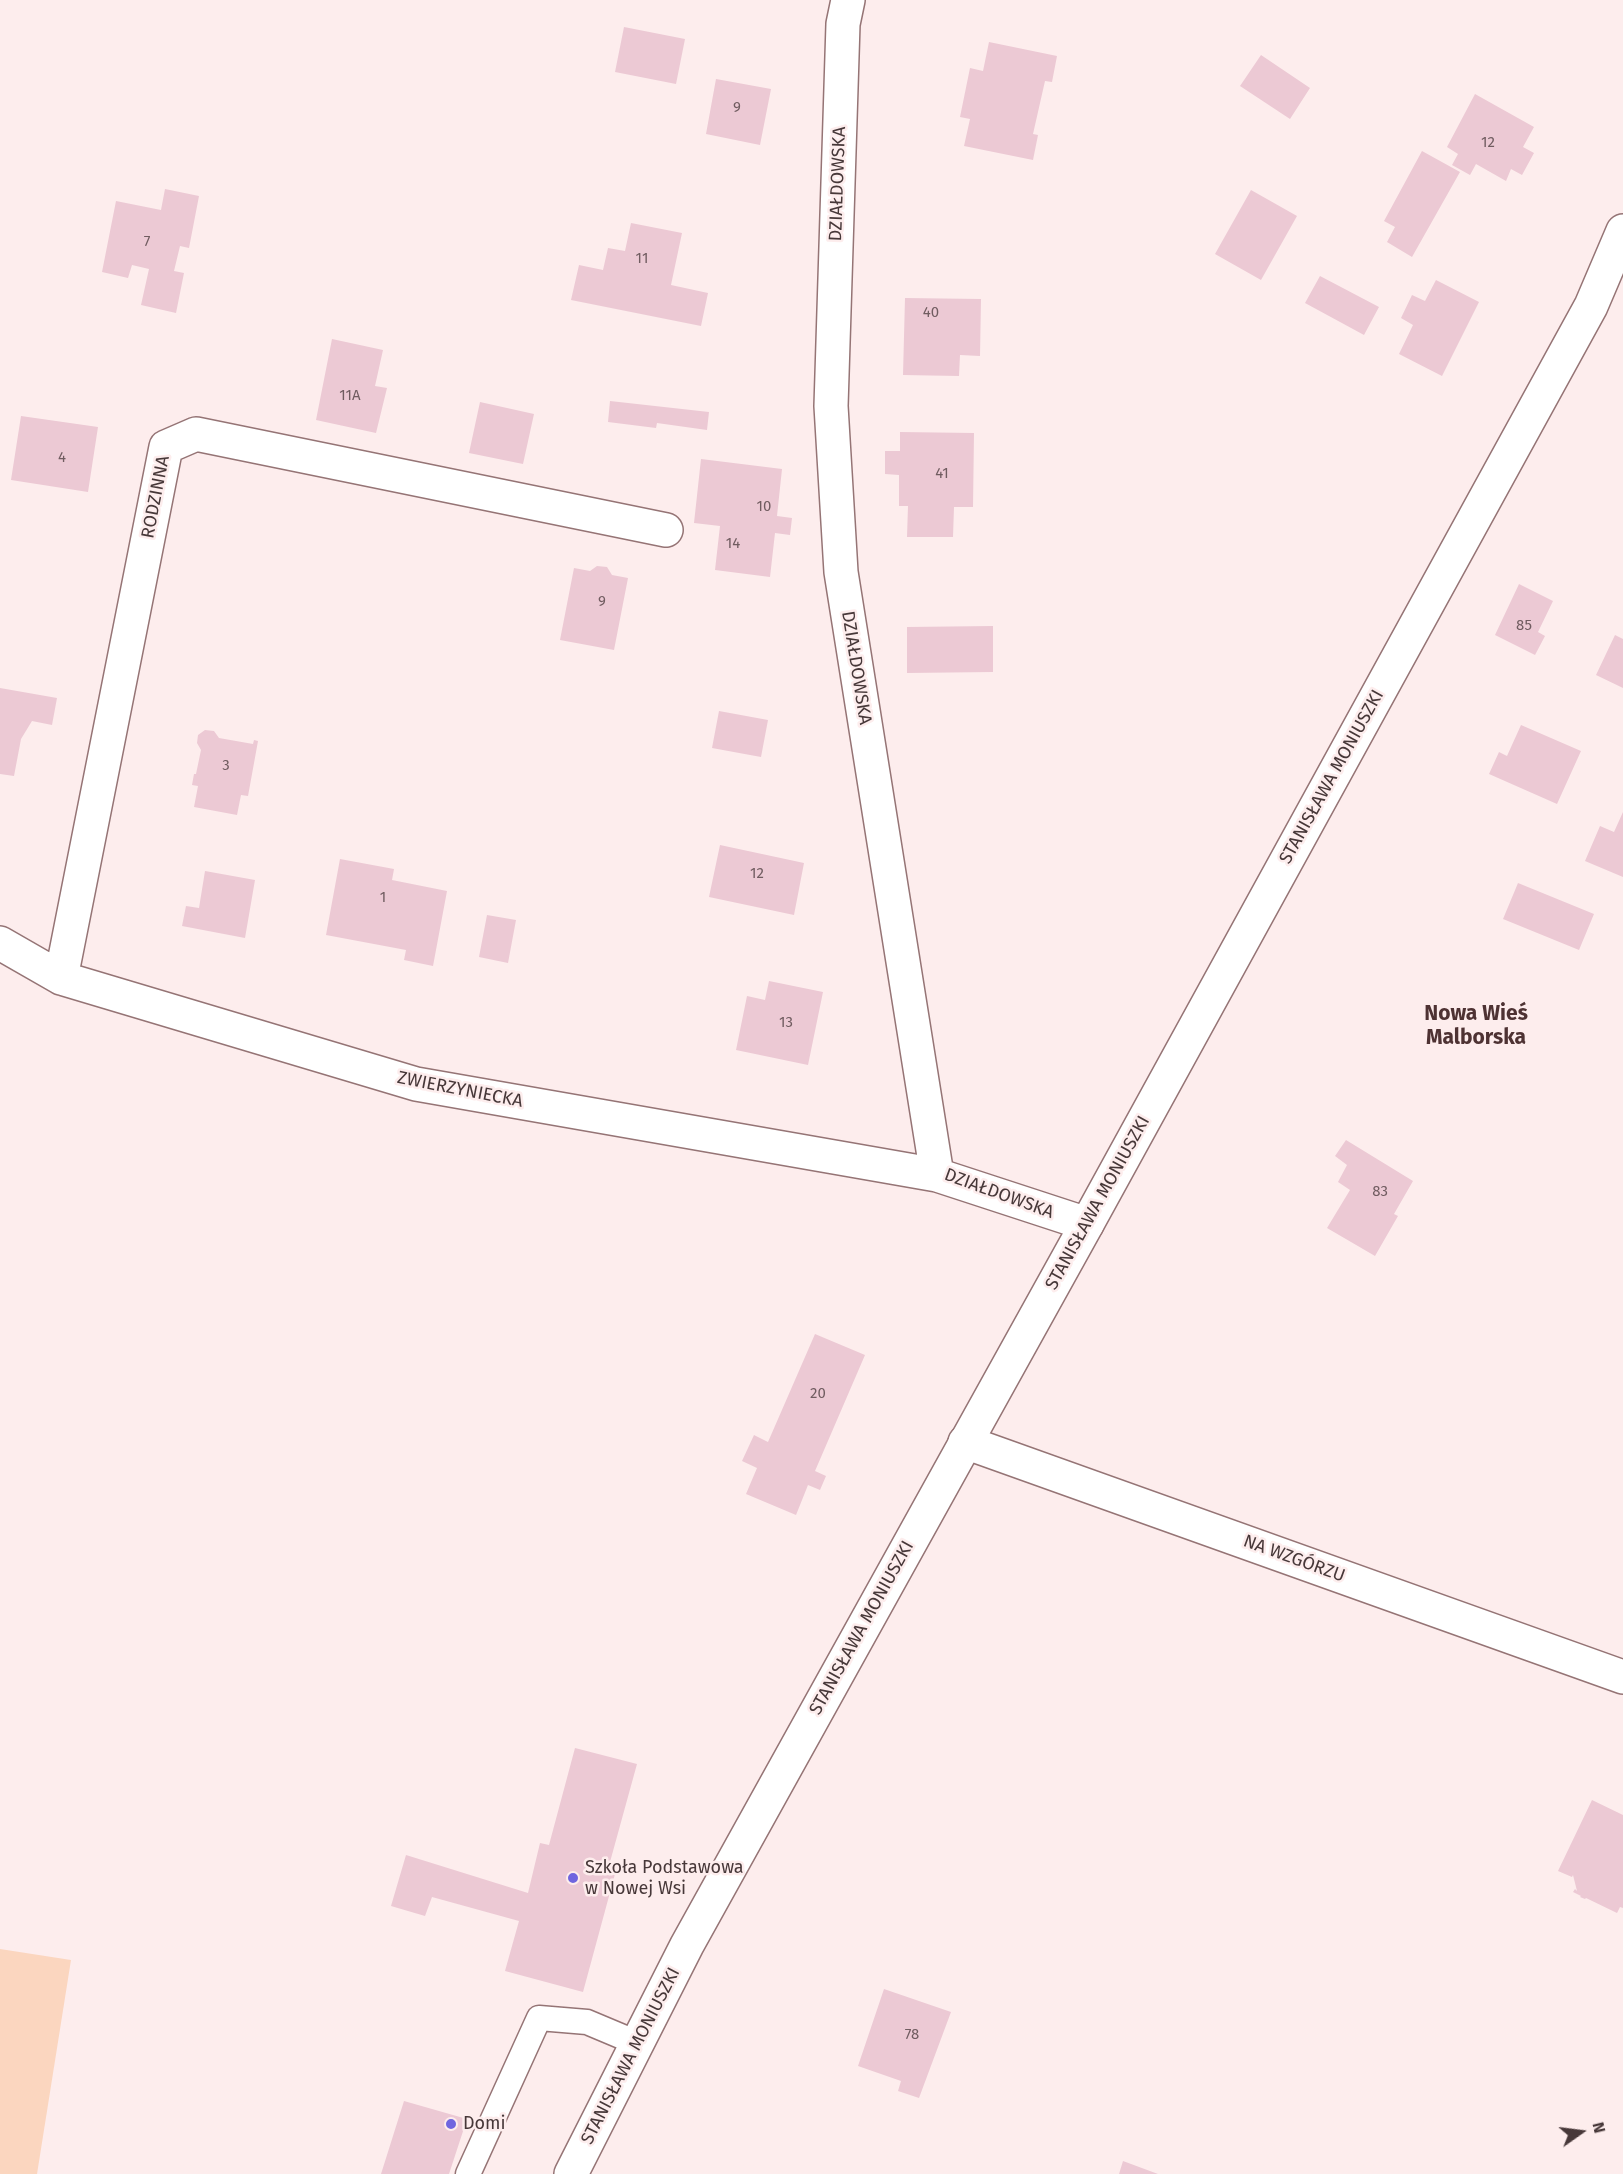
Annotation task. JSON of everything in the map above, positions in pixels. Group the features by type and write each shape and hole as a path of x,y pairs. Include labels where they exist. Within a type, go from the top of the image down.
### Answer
{"street":[{"name":"DZIAŁDOWSKA","path":"848,0 843,24 831,406 841,572 938,1175 1087,1224"},
{"name":"STANISŁAWA MONIUSZKI","path":"571,2174 687,1945 1087,1224 1591,306 1623,231"},
{"name":"RODZINNA","path":"61,978 166,447 196,434 666,530"},
{"name":"ZWIERZYNIECKA","path":"0,943 61,978 416,1084 938,1175"},
{"name":"NA WZGÓRZU","path":"965,1442 1623,1677"}],"lane":[{"path":"468,2174 539,2018 587,2022 638,2043"}],"shaded area":[{"path":"0,1949 71,1960 37,2174 0,2174"}],"building":[{"path":"624,27 685,39 676,84 615,72"},
{"path":"989,42 1057,56 1052,82 1045,81 1033,134 1038,135 1033,160 964,146 970,119 960,117 970,68 983,71"},
{"path":"1261,55 1310,88 1290,119 1240,86"},
{"path":"716,79 771,89 760,145 706,134"},
{"path":"1475,94 1534,127 1523,147 1534,153 1522,175 1511,169 1506,181 1476,164 1470,175 1452,165 1458,154 1447,147"},
{"path":"1422,151 1460,172 1412,257 1387,242 1395,227 1384,221"},
{"path":"165,189 199,196 189,248 180,246 174,271 184,273 176,313 141,305 149,269 132,265 128,278 102,272 116,201 161,210"},
{"path":"1251,190 1297,216 1261,280 1215,254"},
{"path":"631,223 682,233 671,285 708,293 701,326 571,300 579,265 603,270 608,248 625,251"},
{"path":"1320,276 1379,307 1364,335 1305,303"},
{"path":"1436,280 1479,302 1442,376 1399,354 1413,325 1401,318 1412,295 1425,301"},
{"path":"905,298 981,299 980,356 960,355 959,376 903,375"},
{"path":"332,339 383,350 375,386 387,388 376,433 316,420"},
{"path":"610,401 709,412 707,430 657,423 656,428 608,422"},
{"path":"480,402 534,414 523,464 469,453"},
{"path":"21,416 98,427 88,492 11,480"},
{"path":"900,432 974,433 973,507 954,507 953,537 907,537 908,506 899,506 899,475 885,474 885,451 900,451"},
{"path":"701,459 782,469 777,516 792,518 790,535 775,533 770,577 715,570 720,526 694,523"},
{"path":"597,566 607,567 612,575 628,578 614,650 560,640 574,568 590,571"},
{"path":"1519,584 1553,601 1538,632 1545,636 1535,655 1495,635"},
{"path":"993,626 993,672 907,673 907,627"},
{"path":"1615,635 1623,639 1623,688 1596,675"},
{"path":"0,688 57,698 52,725 32,721 21,739 14,776 0,774"},
{"path":"719,711 768,720 761,757 712,748"},
{"path":"1521,725 1581,751 1557,804 1489,774 1499,752 1507,756"},
{"path":"205,730 214,731 219,738 253,744 254,740 258,741 248,796 241,795 237,815 194,807 198,786 192,785 201,750 197,743 198,735"},
{"path":"1623,812 1623,877 1585,861 1600,826 1614,832"},
{"path":"720,845 804,863 794,915 709,897"},
{"path":"340,859 394,869 392,880 447,891 433,966 404,960 406,950 326,935"},
{"path":"205,871 255,880 245,938 182,926 186,906 199,908"},
{"path":"1518,883 1594,914 1579,950 1503,919"},
{"path":"487,915 516,920 508,963 479,957"},
{"path":"769,981 823,992 808,1065 736,1050 747,996 765,1000"},
{"path":"1346,1140 1413,1181 1394,1214 1398,1216 1375,1256 1327,1228 1350,1190 1338,1182 1347,1165 1335,1156"},
{"path":"815,1334 865,1355 815,1471 826,1476 820,1490 808,1485 796,1515 746,1494 757,1468 742,1461 754,1435 768,1442"},
{"name":"Szkoła Podstawowa w Nowej Wsi","path":"575,1748 637,1764 610,1862 618,1863 583,1992 505,1971 519,1921 432,1897 425,1916 391,1906 406,1855 528,1893 540,1843 549,1845"},
{"path":"1592,1800 1623,1815 1623,1908 1620,1907 1617,1913 1580,1897 1573,1892 1575,1889 1577,1891 1573,1875 1572,1877 1558,1871"},
{"path":"884,1989 951,2012 919,2098 898,2091 901,2081 858,2066"},
{"path":"404,2101 467,2119 449,2174 381,2174"},
{"path":"1123,2161 1158,2174 1119,2174"}],"place":[{"name":"Szkoła Podstawowa w Nowej Wsi","path":"573,1878"},
{"name":"Domi","path":"451,2124"}],"district":[{"name":"Nowa Wieś Malborska","path":"1476,1026"}]}
